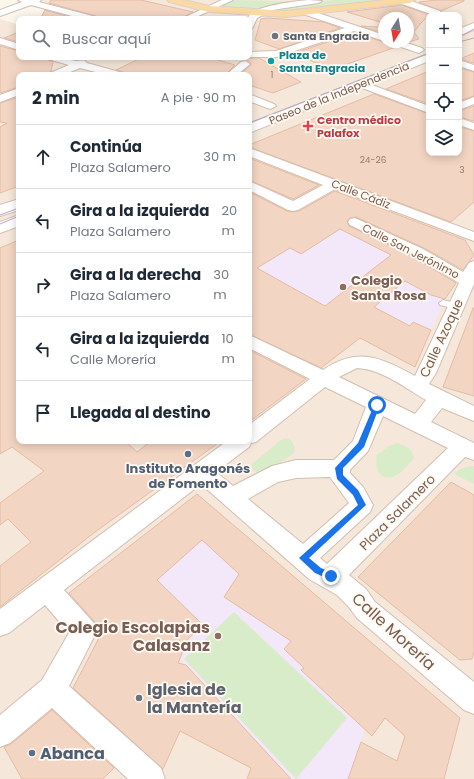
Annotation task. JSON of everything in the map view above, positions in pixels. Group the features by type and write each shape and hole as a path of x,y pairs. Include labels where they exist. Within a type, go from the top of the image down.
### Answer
{"main road":[{"path":"172,0 209,9 285,14 408,1"},
{"path":"290,0 322,0"}],"street":[{"path":"192,16 229,0"},
{"path":"252,17 258,13 279,6 322,0"},
{"path":"0,13 30,1 82,16"},
{"path":"408,1 438,12"},
{"path":"306,12 378,36"},
{"path":"462,32 474,26"},
{"path":"252,59 286,51 353,28"},
{"path":"0,41 16,46"},
{"path":"414,46 424,48"},
{"name":"Paseo de la Independencia","path":"308,93 424,48"},
{"name":"Paseo de la Independencia","path":"252,128 426,58"},
{"path":"60,60 106,72"},
{"path":"61,72 88,60"},
{"path":"234,72 247,60"},
{"path":"462,64 474,68"},
{"path":"362,84 426,109"},
{"path":"0,101 16,93"},
{"path":"252,97 274,105"},
{"path":"462,106 474,100"},
{"path":"0,101 14,105"},
{"name":"Paseo de la Independencia","path":"253,110 274,105"},
{"path":"462,122 474,127"},
{"name":"Calle Cádiz","path":"252,153 334,184 369,213 474,237"},
{"path":"252,186 293,207 334,184"},
{"path":"0,211 16,205"},
{"name":"Calle San Jerónimo","path":"369,213 418,252 471,274"},
{"name":"Calle Azoque","path":"418,387 427,373 450,305 471,274"},
{"name":"Plaza Salamero","path":"252,342 468,449 331,576"},
{"path":"252,433 319,376 350,363 365,362 378,366 439,398 474,414"},
{"path":"417,425 439,398"},
{"path":"231,498 272,475 296,469 339,468 361,445 377,405"},
{"path":"0,624 202,473 238,444"},
{"path":"303,558 362,505 355,493 340,476 339,468"},
{"name":"Calle Morería","path":"202,473 303,558 318,570 331,576 361,601 366,610 474,700"},
{"path":"0,733 55,693 84,631 47,589"},
{"path":"55,693 150,779"}],"shaded area":[{"path":"37,0 474,0 474,779 0,779 0,19 16,24 16,60 252,60 252,16 42,16 63,7"},
{"name":"Colegio Santa Rosa","path":"356,225 427,260 403,279 431,295 445,299 431,330 413,322 410,326 405,323 396,336 371,329 362,339 252,275 252,271 304,240 340,229 345,232"},
{"name":"Colegio Escolapias Calasanz","path":"197,494 227,519 202,540 239,574 223,598 229,600 291,641 284,650 304,668 302,671 365,729 348,779 291,779 180,659 183,650 101,634 67,595"}],"green space":[{"path":"235,0 301,2 275,5 254,11 219,7"},
{"path":"334,0 391,0 278,13 269,10 287,6"},
{"path":"286,438 291,440 295,447 294,453 270,470 259,474 252,469 252,464 281,440"},
{"path":"398,443 411,450 414,458 398,475 385,478 377,469 377,455 389,446"},
{"path":"474,466 474,484 454,474 460,469"},
{"path":"234,612 347,718 296,779 184,659"}],"building":[{"path":"51,0 141,0 193,12 186,16 96,16 49,3"},
{"path":"437,0 464,1 441,11 419,2"},
{"path":"402,5 426,14 426,18 414,32 414,12 378,12 378,21 347,12"},
{"path":"45,10 66,16 42,16"},
{"path":"267,18 324,22 340,28 279,49 255,40 261,19"},
{"path":"361,26 378,27 378,31"},
{"path":"414,32 419,39 414,40"},
{"path":"16,33 16,41 4,38"},
{"path":"354,33 378,40 378,48 393,48 333,69 292,54"},
{"path":"0,46 16,50 16,60 48,60 53,62 50,72 16,72 16,88 0,93"},
{"path":"474,53 474,63 462,60 462,58"},
{"path":"259,58 301,82 273,93 252,86 252,72 243,72 251,65 251,63 247,60"},
{"path":"137,60 218,60 235,65 228,72 123,72 116,70"},
{"path":"462,69 474,72 474,96 462,100"},
{"path":"426,72 426,103 386,89"},
{"path":"374,94 426,113 426,156 462,156 462,128 474,131 474,202 451,222 252,148 252,144"},
{"path":"16,98 16,187 0,193 0,127 7,123 0,122 0,103"},
{"path":"474,106 474,121 462,118 462,110"},
{"path":"252,159 319,185 293,199 252,181"},
{"path":"335,191 465,240 474,255 463,270 424,248 356,217 350,218 347,221 349,226 412,256 456,283 445,299 431,295 405,281 374,307 410,326 413,322 431,330 415,367 360,338 321,368 252,335 252,194 287,211 299,211","holes":["340,229 391,255 325,306 257,268 290,248 301,254"]},
{"path":"16,241 16,444 128,444 137,452 147,444 217,444 95,532 0,607 0,566 31,542 8,519 0,525 0,503 44,471 12,447 0,454 0,248"},
{"path":"474,308 474,396 443,387"},
{"path":"252,352 306,379 252,420"},
{"path":"451,482 474,495 474,651 472,659 460,660 358,577"},
{"path":"197,494 460,718 444,779 348,779 361,742 397,761 405,736 385,718 372,736 301,670 304,668 284,649 291,641 224,597 239,574 202,540 157,580 203,625 188,639 178,663 186,665 291,779 247,779 251,768 180,731 163,769 73,688 101,634 94,621 69,593"},
{"path":"52,710 114,768 103,779 22,779 4,747 11,744"}],"tram line":[{"path":"462,35 474,29"},
{"path":"462,41 474,38"},
{"path":"252,122 426,54"},
{"path":"0,215 16,209"},
{"path":"0,224 16,217"}],"place":[{"name":"Santa Engracia","path":"275,36"},
{"name":"Plaza de Santa Engracia","path":"271,61"},
{"name":"Centro médico Palafox","path":"308,126"},
{"name":"Colegio Santa Rosa","path":"343,287"},
{"name":"Instituto Aragonés de Fomento","path":"188,454"},
{"name":"Colegio Escolapias Calasanz","path":"218,636"},
{"name":"Iglesia de la Mantería","path":"139,698"},
{"name":"Abanca","path":"32,753"}],"route":[{"path":"331,576 318,570 303,558 362,505 355,493 340,476 339,468 361,445 377,405"}]}
